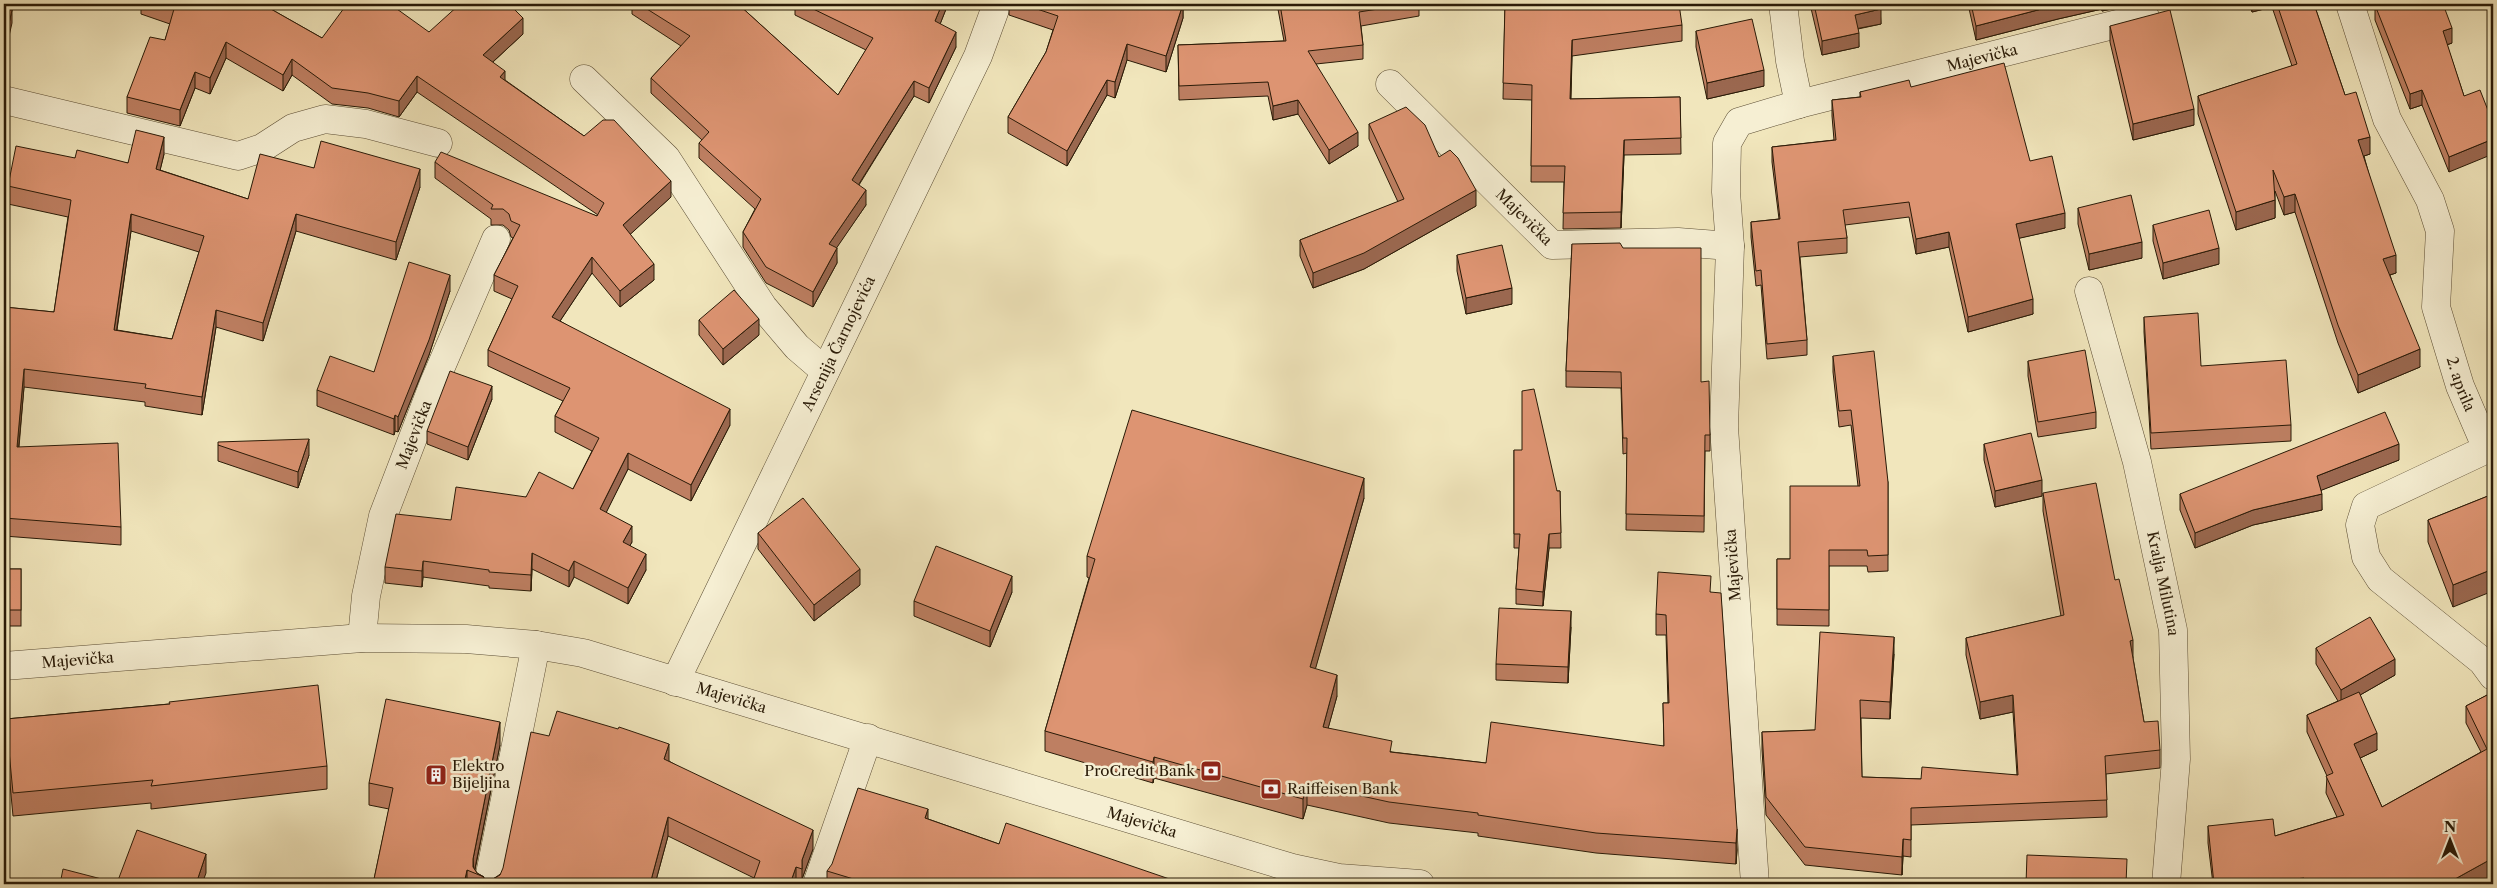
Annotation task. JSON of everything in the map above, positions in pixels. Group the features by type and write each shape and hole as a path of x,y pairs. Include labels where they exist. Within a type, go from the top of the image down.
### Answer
{"street":[{"name":"Arsenija Čarnojevića","path":"675,682 978,56 997,4"},
{"path":"1783,4 1790,62 1799,104"},
{"name":"2. aprila","path":"2350,4 2387,119 2430,200 2440,231 2436,307 2460,386 2490,448 2366,506 2360,525 2366,557 2380,579 2482,661 2493,676"},
{"name":"Majevička","path":"1755,884 1724,427 1730,246 1726,192 1726,142 1739,122 1799,104 2164,12"},
{"path":"584,79 666,158 763,306 797,347 825,371"},
{"name":"Majevička","path":"1390,84 1552,245 1678,242 1730,246"},
{"path":"4,100 238,156 262,148 294,128 325,119 366,124 438,143"},
{"name":"Majevička","path":"362,638 366,596 382,516 434,383 496,239"},
{"name":"Kralja Milutina","path":"2089,292 2137,462 2173,630 2176,759 2166,884"},
{"name":"Majevička","path":"4,666 362,638 466,639 536,645 583,653 1338,881 1420,884"},
{"path":"488,884 536,645"},
{"path":"817,884 868,738"}],"building":[{"path":"158,4 262,4 322,38 347,4 390,4 429,32 460,4 509,4 523,18 483,55 505,71 500,77 584,136 603,120 614,120 671,181 623,225 654,264 620,291 592,257 552,317 730,409 691,485 628,453 600,509 632,526 623,542 646,554 628,588 574,561 569,571 532,553 531,575 489,572 489,570 423,561 422,571 385,567 396,514 451,520 456,487 526,497 539,472 573,489 599,438 555,416 570,388 488,350 518,286 494,275 520,225 511,221 509,214 503,209 491,209 493,205 435,162 441,152 597,216 604,203 417,76 399,101 368,93 332,88 292,59 283,75 226,42 210,78 195,72 180,110 127,97 150,37 165,40 174,9"},
{"path":"639,4 738,4 838,95 873,38 803,4 942,4 935,21 956,32 929,88 914,81 852,180 866,190 829,244 837,248 813,292 766,267 743,232 761,199 699,143 709,132 651,78 690,36"},
{"path":"1022,4 1157,4 1158,6 1183,4 1166,56 1127,44 1115,82 1107,80 1067,151 1008,117 1046,52 1058,16"},
{"path":"1280,4 1410,4 1359,12 1363,45 1308,51 1358,132 1329,150 1298,100 1273,106 1268,82 1179,86 1178,45 1286,41"},
{"path":"1505,4 1679,4 1682,25 1572,40 1570,99 1680,97 1681,138 1624,140 1621,212 1563,213 1565,166 1531,166 1532,85 1503,83"},
{"path":"1814,4 1879,4 1881,9 1855,15 1859,33 1822,41"},
{"path":"1971,4 2061,4 1976,26"},
{"path":"2277,4 2314,4 2345,95 2356,92 2370,137 2358,140 2396,255 2383,259 2420,349 2358,375 2338,325 2295,194 2284,197 2273,170 2275,200 2236,212 2198,96 2297,64"},
{"path":"2443,4 2452,28 2443,31 2464,96 2480,90 2493,123 2493,139 2449,157 2422,90 2410,94 2375,5"},
{"path":"4,9 12,10 4,46"},
{"path":"2170,10 2194,109 2133,124 2110,26"},
{"path":"1752,19 1764,70 1707,83 1696,31"},
{"path":"2004,63 2030,161 2052,156 2065,213 2016,224 2033,299 1968,317 1949,232 1916,239 1909,202 1843,210 1847,238 1798,242 1807,340 1767,344 1761,270 1756,271 1751,222 1780,219 1772,147 1836,140 1832,100 1861,97 1860,92 1909,80 1911,87"},
{"path":"1406,107 1425,125 1439,157 1450,150 1458,158 1476,190 1364,253 1313,273 1300,240 1404,199 1369,124"},
{"path":"136,130 164,137 156,169 248,199 260,154 314,168 321,141 420,169 396,242 296,214 263,323 216,310 202,397 145,388 146,384 24,369 17,447 118,443 121,527 4,518 4,307 54,312 71,200 8,186 16,146 75,158 77,150 128,163","holes":["131,214 204,236 172,339 114,330"]},
{"path":"2131,195 2142,242 2089,254 2078,208"},
{"path":"2209,210 2219,248 2163,263 2153,225"},
{"path":"1620,243 1623,248 1701,248 1701,382 1709,381 1710,435 1705,435 1704,516 1626,514 1627,438 1623,438 1621,372 1566,371 1572,244"},
{"path":"1502,245 1512,288 1466,298 1457,255"},
{"path":"409,262 450,275 429,340 398,417 395,415 394,419 317,390 330,356 374,372"},
{"path":"734,290 759,319 723,349 699,320"},
{"path":"2198,313 2201,366 2286,360 2291,425 2151,433 2144,317"},
{"path":"2085,350 2096,412 2038,422 2028,361"},
{"path":"1874,351 1888,482 1888,555 1868,556 1867,550 1829,550 1829,610 1777,609 1777,559 1790,559 1790,486 1860,486 1851,410 1839,411 1833,356"},
{"path":"450,371 492,386 468,447 427,431"},
{"path":"1534,389 1557,491 1560,491 1561,533 1549,534 1543,592 1516,589 1520,534 1514,534 1514,450 1522,450 1522,391"},
{"path":"1132,410 1364,478 1310,667 1337,675 1323,727 1392,741 1390,752 1486,763 1491,722 1664,746 1663,703 1669,703 1666,615 1656,614 1658,572 1711,576 1710,592 1721,593 1737,829 1736,843 1596,833 1478,815 1478,813 1389,802 1307,784 1303,799 1154,757 1153,762 1045,731 1095,559 1087,556"},
{"path":"2385,412 2399,444 2317,476 2322,494 2253,510 2195,533 2180,494"},
{"path":"2031,433 2042,480 1995,491 1984,444"},
{"path":"309,439 298,472 218,445 218,442"},
{"path":"2096,483 2115,580 2119,579 2133,640 2130,641 2144,722 2158,721 2160,750 2105,756 2107,800 1911,808 1911,840 1903,839 1902,857 1805,847 1766,797 1762,732 1815,730 1820,632 1894,637 1890,702 1860,700 1862,777 1921,779 1922,767 2018,775 2013,695 1980,702 1966,638 2064,615 2043,493"},
{"path":"2493,494 2493,569 2453,585 2428,520"},
{"path":"803,498 860,569 814,605 758,533"},
{"path":"936,546 1012,576 990,631 914,601"},
{"path":"4,569 21,569 21,610 4,610"},
{"path":"1499,608 1571,611 1568,667 1496,664"},
{"path":"2370,617 2395,659 2341,690 2316,648"},
{"path":"318,685 327,766 151,786 153,780 13,793 6,719 170,704 169,702"},
{"path":"2359,692 2377,733 2354,744 2382,807 2487,749 2466,706 2493,692 2493,858 2446,884 2306,884 2304,878 2251,884 2214,884 2208,826 2273,819 2275,836 2344,815 2326,776 2333,773 2307,715"},
{"path":"386,699 500,722 473,859 473,867 477,873 484,877 467,870 464,884 373,884 393,788 369,783"},
{"path":"557,711 618,729 619,727 669,744 664,759 813,830 802,860 802,869 796,867 790,884 752,884 760,861 668,817 650,884 496,884 485,880 493,879 500,875 503,868 531,732 549,736"},
{"path":"858,788 928,809 925,818 999,844 1006,823 1184,884 870,884 827,871 832,864"},
{"path":"137,830 206,854 196,884 60,884 63,869 117,883"},
{"path":"2027,855 2127,859 2126,884 2026,884"}],"place":[{"name":"ProCredit Bank","path":"1211,771"},
{"name":"Elektro Bijeljina","path":"436,775"},
{"name":"Raiffeisen Bank","path":"1271,789"}]}
